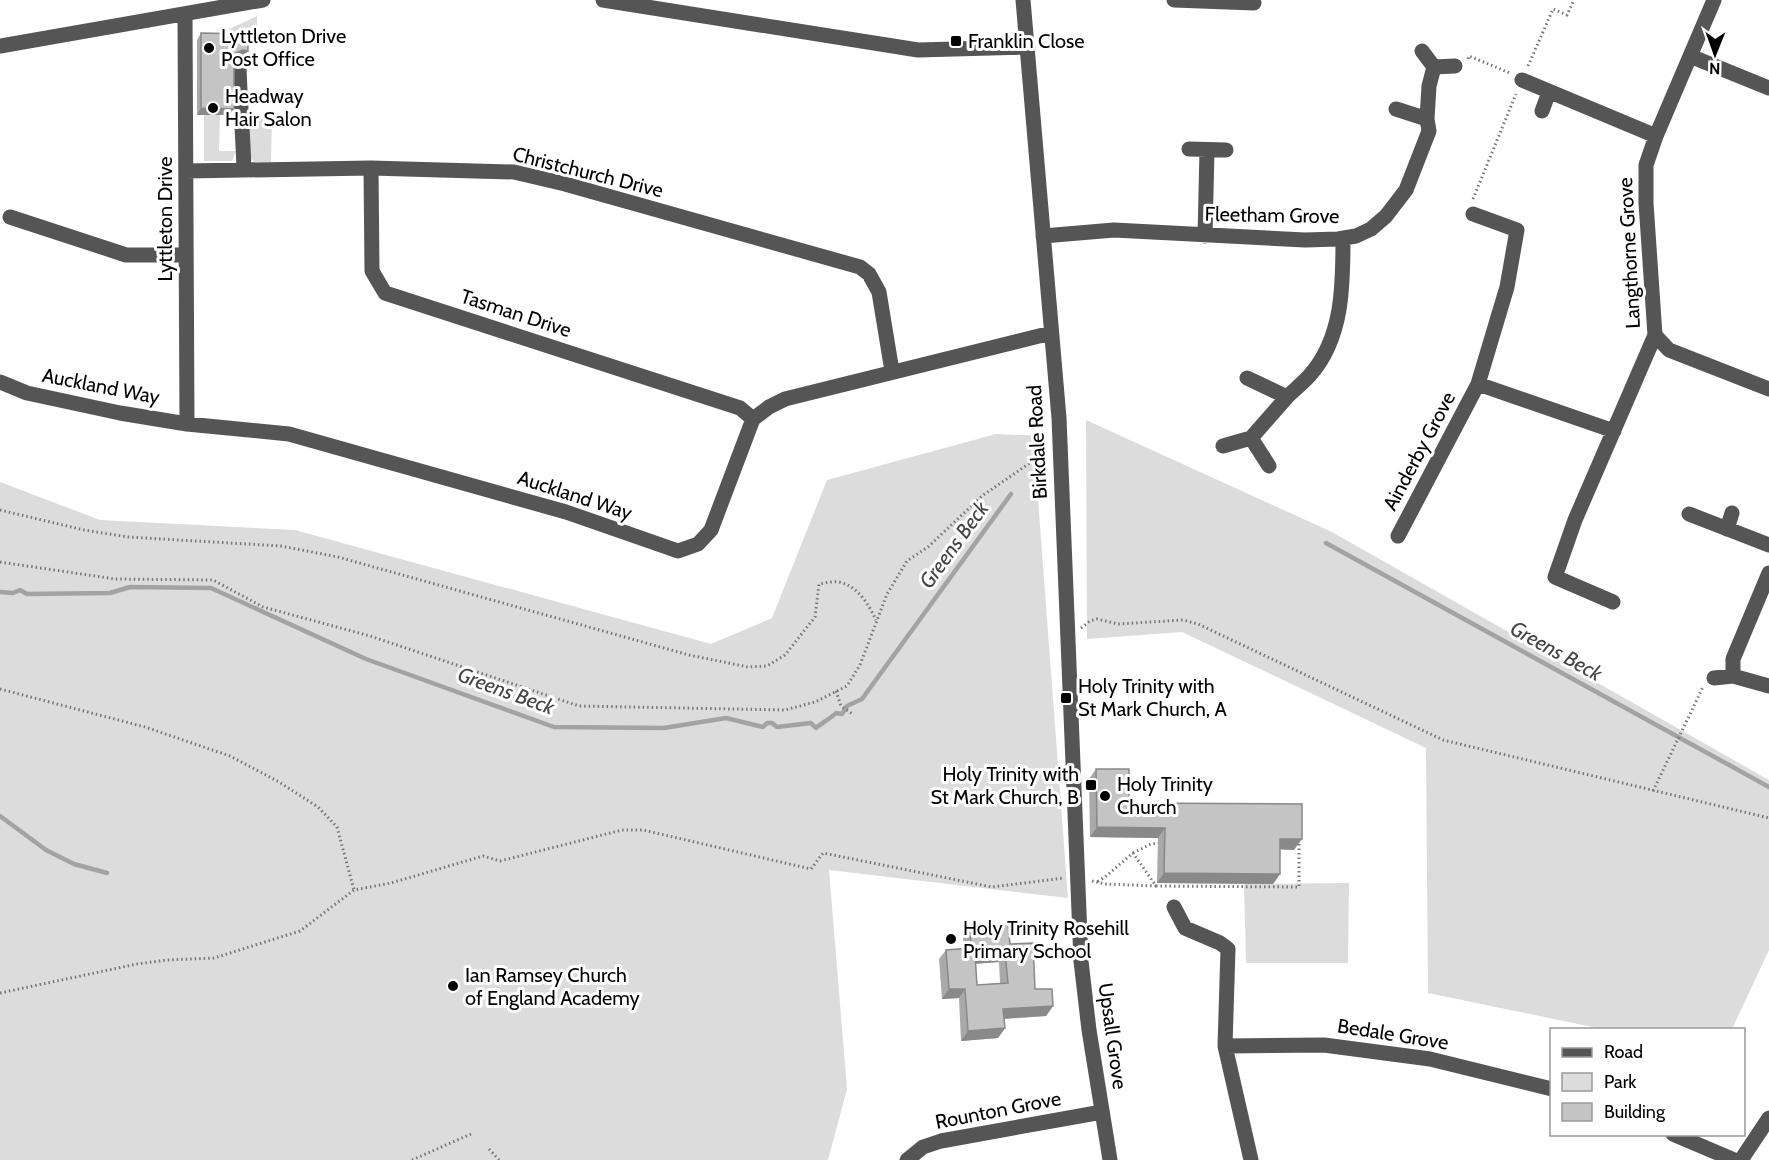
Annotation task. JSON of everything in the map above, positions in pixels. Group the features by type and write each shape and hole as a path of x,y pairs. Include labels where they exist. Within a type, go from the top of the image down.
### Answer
{"street":[{"path":"0,46 263,0"},
{"path":"603,0 918,50 1028,47"},
{"name":"Birkdale Road","path":"1023,0 1059,430 1077,880"},
{"path":"1174,0 1254,3"},
{"name":"Langthorne Grove","path":"1613,602 1555,577 1575,520 1655,335 1646,174 1648,156 1714,0"},
{"name":"Lyttleton Drive","path":"184,14 187,424"},
{"path":"1422,51 1434,67 1455,66"},
{"path":"1690,56 1769,88"},
{"path":"239,66 244,170"},
{"name":"Fleetham Grove","path":"1043,236 1114,230 1305,240 1343,239 1356,236 1371,229 1386,216 1406,190 1429,131 1426,119 1429,86 1434,67"},
{"path":"1522,80 1656,136"},
{"path":"1542,111 1549,92"},
{"path":"1396,109 1426,119"},
{"path":"1189,149 1226,150"},
{"path":"1205,236 1207,150"},
{"name":"Christchurch Drive","path":"186,171 371,168 514,172 566,184 860,267 875,282 879,292 892,371"},
{"name":"Tasman Drive","path":"371,168 372,271 385,293 740,408 753,420"},
{"name":"Ainderby Grove","path":"1398,536 1478,384 1507,287 1517,230 1473,214"},
{"path":"10,217 126,255 186,255"},
{"path":"1223,446 1251,438 1311,374 1326,352 1337,320 1343,291 1343,239"},
{"path":"753,420 769,407 785,399 1051,333"},
{"path":"1655,335 1662,345 1670,350 1769,389"},
{"path":"1247,378 1287,397"},
{"name":"Auckland Way","path":"0,382 27,393 120,412 187,424 289,434 566,512 678,551 698,544 711,530 753,420"},
{"name":"Ainderby Grove","path":"1478,384 1614,431"},
{"path":"1251,438 1269,466"},
{"path":"1727,529 1732,513"},
{"path":"1689,514 1769,545"},
{"path":"1732,676 1733,659 1769,573"},
{"path":"1714,678 1732,676 1769,686"},
{"name":"Upsall Grove","path":"1077,880 1081,961 1110,1160"},
{"path":"1174,907 1185,928 1226,945 1228,949 1225,1046 1251,1160"},
{"name":"Bedale Grove","path":"1225,1046 1324,1045 1430,1059 1550,1089"},
{"name":"Rounton Grove","path":"907,1160 924,1147 941,1141 1102,1112"},
{"path":"1740,1160 1769,1118"},
{"path":"1678,1136 1734,1160"}],"path":[{"path":"1473,214 1468,212 1553,9 1567,15 1574,0"},
{"path":"1455,66 1465,67 1469,56 1522,80"},
{"path":"0,562 114,579 213,580 263,607 370,636 579,706 785,710 815,702 847,686 861,665 887,594 907,561 928,547 982,496 1037,458 1047,455"},
{"path":"0,510 84,530 128,537 281,546 338,557 689,655 748,667 767,666 785,655 815,617 819,584 837,581 849,586 869,604 876,621"},
{"path":"1080,629 1090,621 1097,619 1118,624 1183,620 1198,624 1443,740 1769,818"},
{"path":"1653,791 1709,676 1714,678"},
{"path":"0,689 145,727 230,756 279,782 318,807 337,827 354,890"},
{"path":"837,691 841,706 854,715"},
{"path":"0,993 137,964 214,958 300,931 354,890 391,883 483,856 500,861 622,830 643,830 811,869 823,853 993,887 1077,880 1105,884 1156,886 1299,887 1299,834"},
{"path":"1098,882 1133,853 1158,843"},
{"path":"1133,853 1156,886"},
{"path":"412,1160 471,1134"},
{"path":"489,1149 499,1160"}],"green space":[{"path":"257,16 257,39 208,39"},
{"path":"204,115 220,115 219,151 236,151 232,161 204,161"},
{"path":"254,118 272,118 271,162 254,162 250,157 250,122"},
{"path":"1086,420 1332,532 1769,780 1769,950 1732,1028 1597,1028 1428,993 1426,748 1182,632 1087,639"},
{"path":"996,434 1046,436 1047,455 1038,499 1068,898 829,870 847,1089 828,1160 0,1160 0,482 100,520 295,530 711,644 772,618 827,480"},
{"path":"1349,883 1348,963 1246,963 1244,884"}],"building":[{"path":"201,33 248,34 248,51 243,50 234,54 234,109 201,108"},
{"name":"Holy Trinity Rosehill Primary School","path":"1096,769 1129,769 1129,803 1302,804 1302,839 1280,839 1280,874 1164,873 1165,828 1097,827"},
{"path":"1008,925 1010,944 1033,943 1035,989 1052,989 1053,1006 1003,1009 1005,1028 968,1031 965,989 949,989 946,950 971,948 970,928","holes":["1005,952 1008,983 977,985 975,955"]}],"waterway":[{"name":"Greens Beck","path":"0,592 13,593 20,590 27,594 110,593 130,587 211,588 366,659 554,727 664,728 726,718 763,727 767,723 772,723 777,727 811,723 816,728 836,713 842,714 847,706 862,699 1011,494"},
{"name":"Greens Beck","path":"1326,543 1769,787"},
{"path":"0,816 46,850 74,864 107,873"}],"place":[{"name":"Franklin Close","path":"956,41"},
{"name":"Lyttleton Drive Post Office","path":"209,48"},
{"name":"Headway Hair Salon","path":"213,108"},
{"name":"Holy Trinity with St Mark Church, A","path":"1066,698"},
{"name":"Holy Trinity with St Mark Church, B","path":"1091,785"},
{"name":"Holy Trinity Church","path":"1105,796"},
{"name":"Holy Trinity Rosehill Primary School","path":"951,939"},
{"name":"Ian Ramsey Church of England Academy","path":"453,986"}]}
